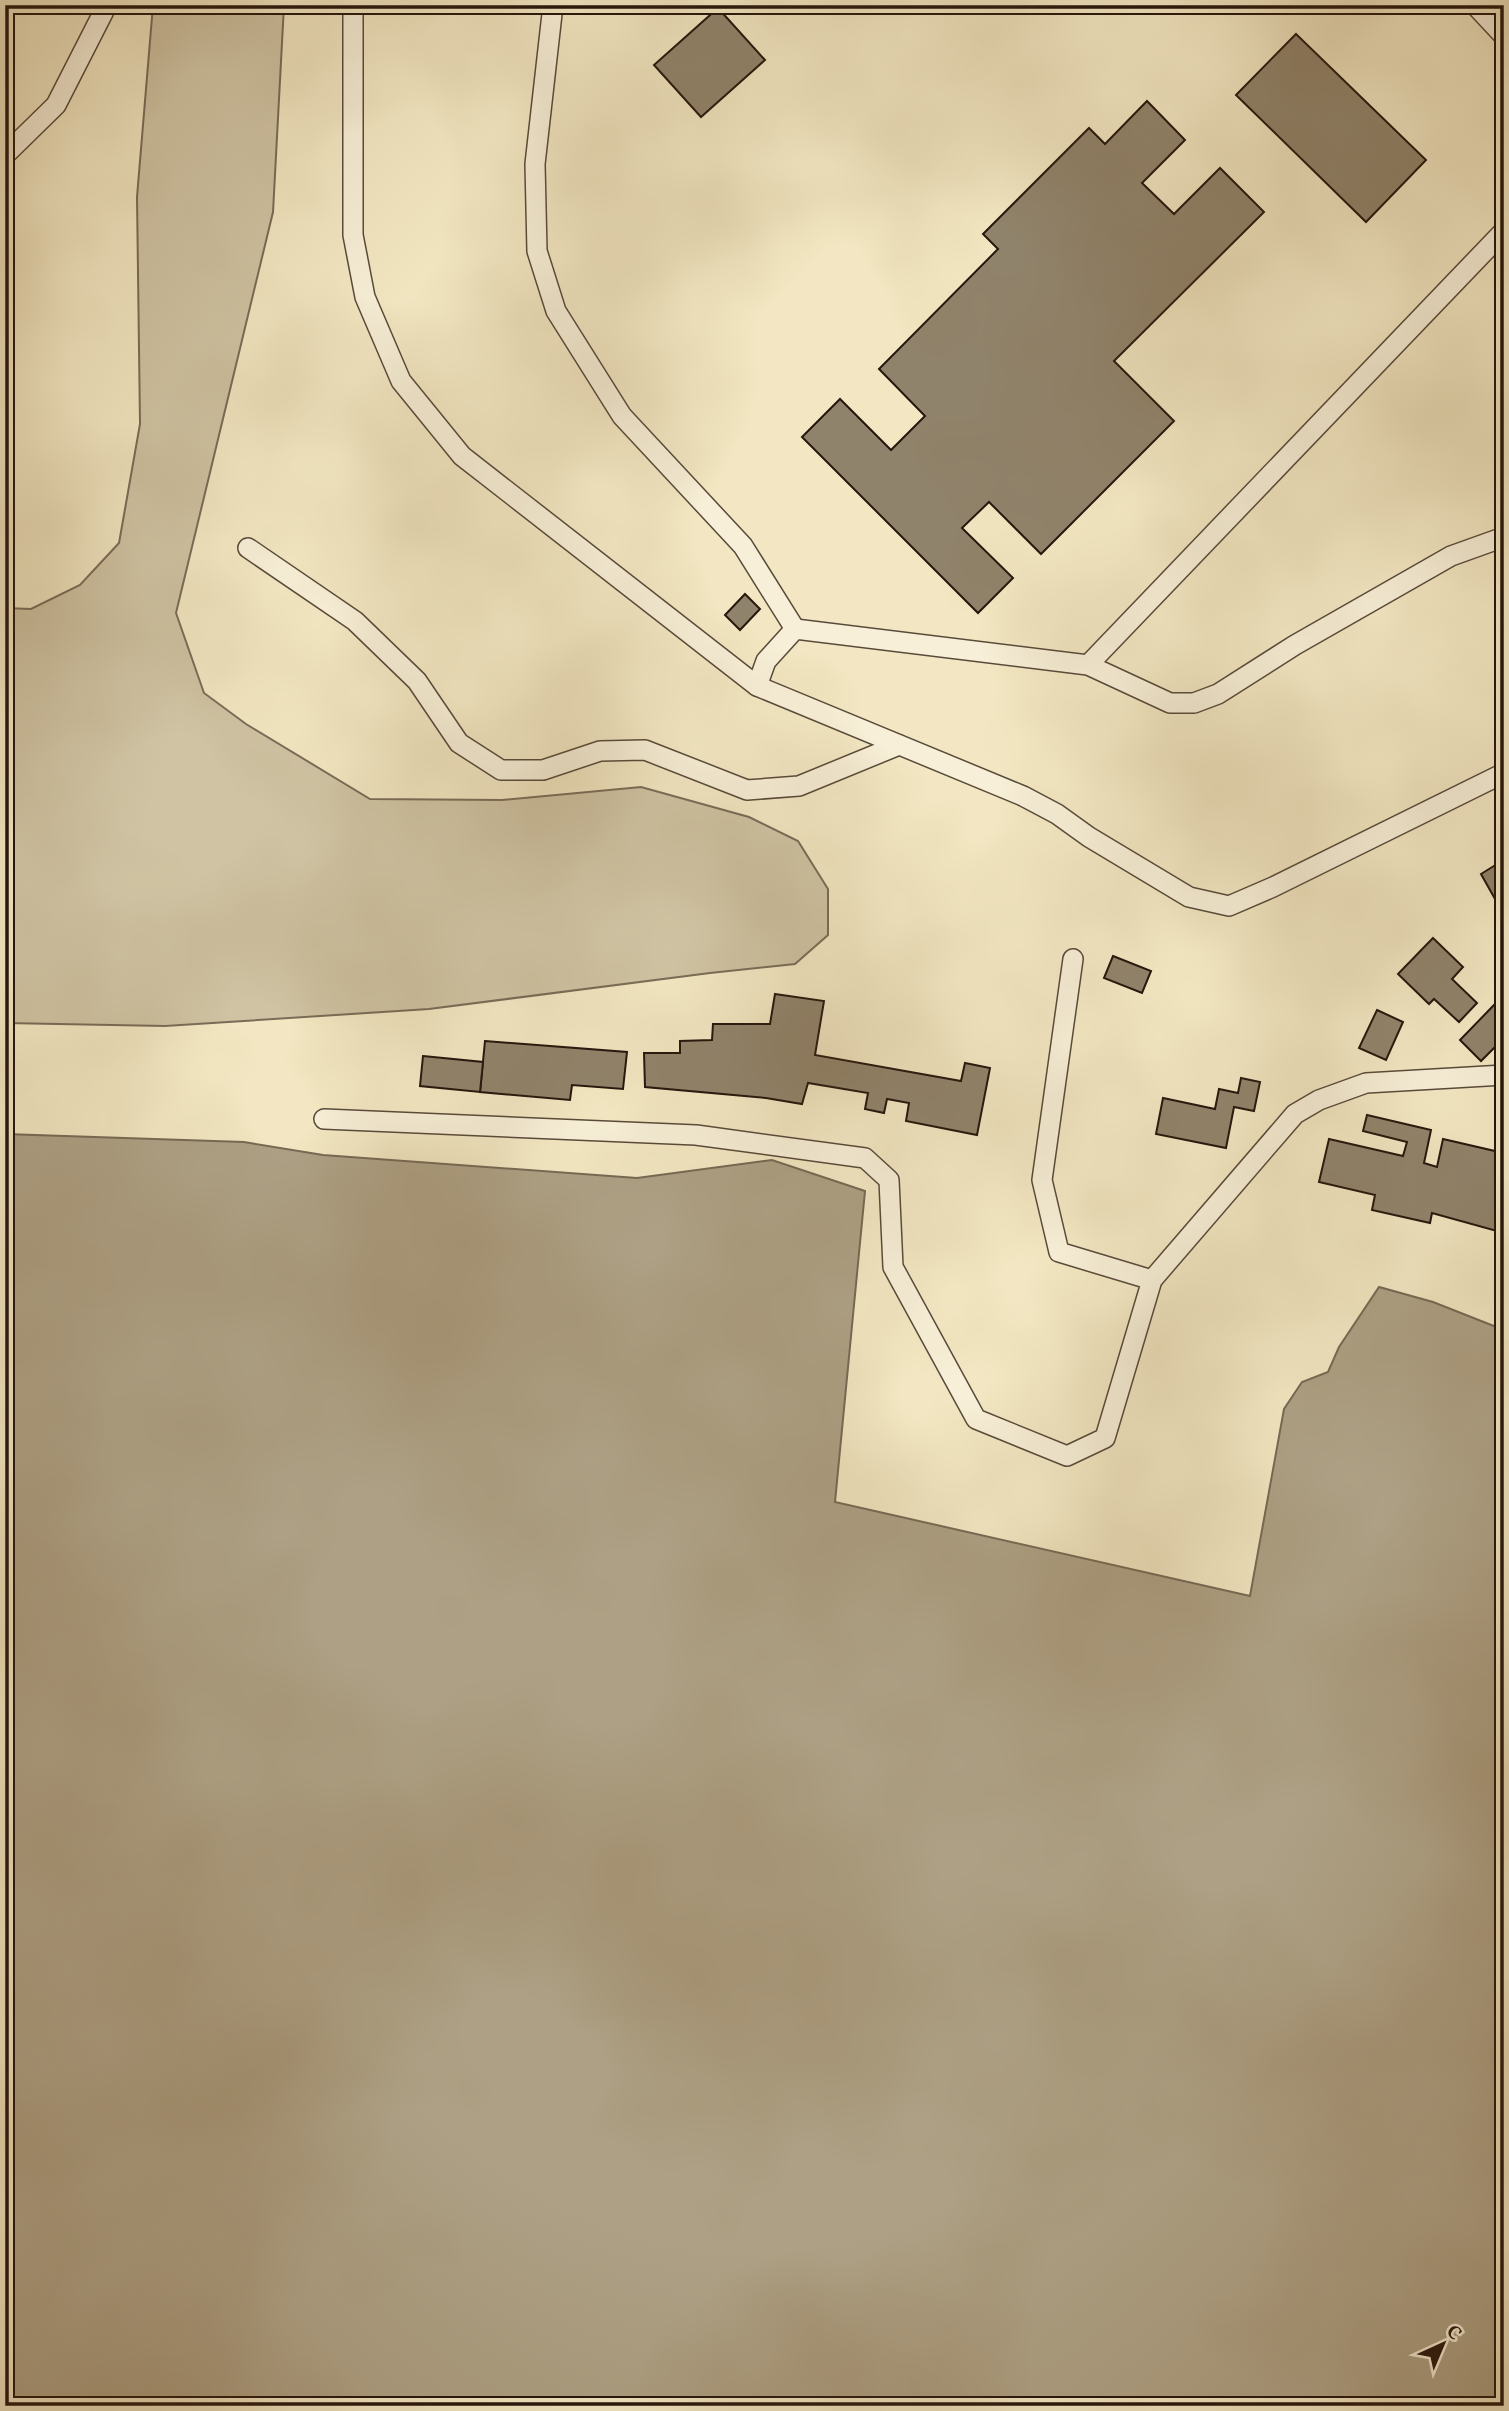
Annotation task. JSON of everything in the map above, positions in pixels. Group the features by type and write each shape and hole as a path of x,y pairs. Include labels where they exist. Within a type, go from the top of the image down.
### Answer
{"lane":[{"path":"5,155 56,105 107,5"},
{"path":"353,5 353,235 365,297 401,381 462,456 757,686 1023,796 1057,814 1089,837 1189,897 1228,906 1273,887 1504,773"},
{"path":"553,5 535,164 537,251 556,312 622,416 743,546 795,629"},
{"path":"1475,5 1504,36"},
{"path":"1088,665 1504,231"},
{"path":"795,629 1088,665 1170,703 1194,703 1218,694 1294,645 1451,556 1504,537"},
{"path":"247,548 355,621 417,681 459,743 501,769 543,770 600,751 645,750 747,790 799,786 899,746"},
{"path":"757,686 766,661 795,629"},
{"path":"1073,959 1042,1180 1059,1252 1152,1280"},
{"path":"324,1119 696,1135 864,1157 889,1180 893,1267 976,1419 1067,1456 1105,1438 1152,1280 1295,1114 1319,1100 1366,1083 1504,1075"}],"shaded area":[{"path":"153,5 284,5 273,212 176,613 204,693 246,724 370,799 502,800 641,787 749,817 798,841 828,889 828,935 795,964 429,1009 165,1026 5,1023 5,608 31,609 80,585 119,543 140,424 137,197"},
{"path":"5,1134 244,1142 323,1155 637,1178 772,1160 865,1191 835,1502 1250,1596 1284,1409 1302,1382 1328,1372 1339,1347 1379,1287 1433,1302 1504,1330 1504,2406 5,2406"}],"building":[{"path":"718,8 765,60 701,117 654,65"},
{"path":"1296,34 1426,160 1366,222 1236,95"},
{"path":"1147,101 1185,140 1142,183 1174,214 1220,168 1264,212 1114,361 1174,421 1041,554 989,502 962,528 1013,578 978,613 802,437 840,399 891,450 925,416 879,369 998,249 983,234 1089,128 1105,144"},
{"path":"745,594 760,609 740,630 725,615"},
{"path":"1502,861 1504,903 1499,906 1481,874"},
{"path":"1433,938 1463,967 1452,979 1477,1003 1459,1022 1434,999 1429,1004 1398,974"},
{"path":"1113,956 1151,971 1142,993 1104,978"},
{"path":"775,994 824,1001 815,1055 961,1081 965,1063 990,1068 977,1135 906,1121 909,1103 887,1099 884,1113 865,1109 868,1093 808,1083 802,1104 645,1087 644,1053 680,1053 680,1041 712,1040 713,1024 770,1024"},
{"path":"1495,1004 1504,1012 1504,1038 1481,1061 1460,1040"},
{"path":"1377,1010 1403,1022 1386,1060 1359,1048"},
{"path":"485,1041 627,1052 623,1089 572,1085 570,1100 480,1092"},
{"path":"423,1056 483,1062 480,1092 420,1086"},
{"path":"1241,1078 1260,1082 1254,1111 1234,1107 1226,1148 1156,1134 1163,1098 1215,1109 1219,1089 1238,1093"},
{"path":"1367,1115 1431,1130 1424,1163 1437,1167 1443,1139 1495,1151 1504,1130 1504,1233 1432,1213 1430,1223 1372,1210 1375,1195 1319,1182 1329,1139 1403,1156 1407,1142 1363,1131"}]}
